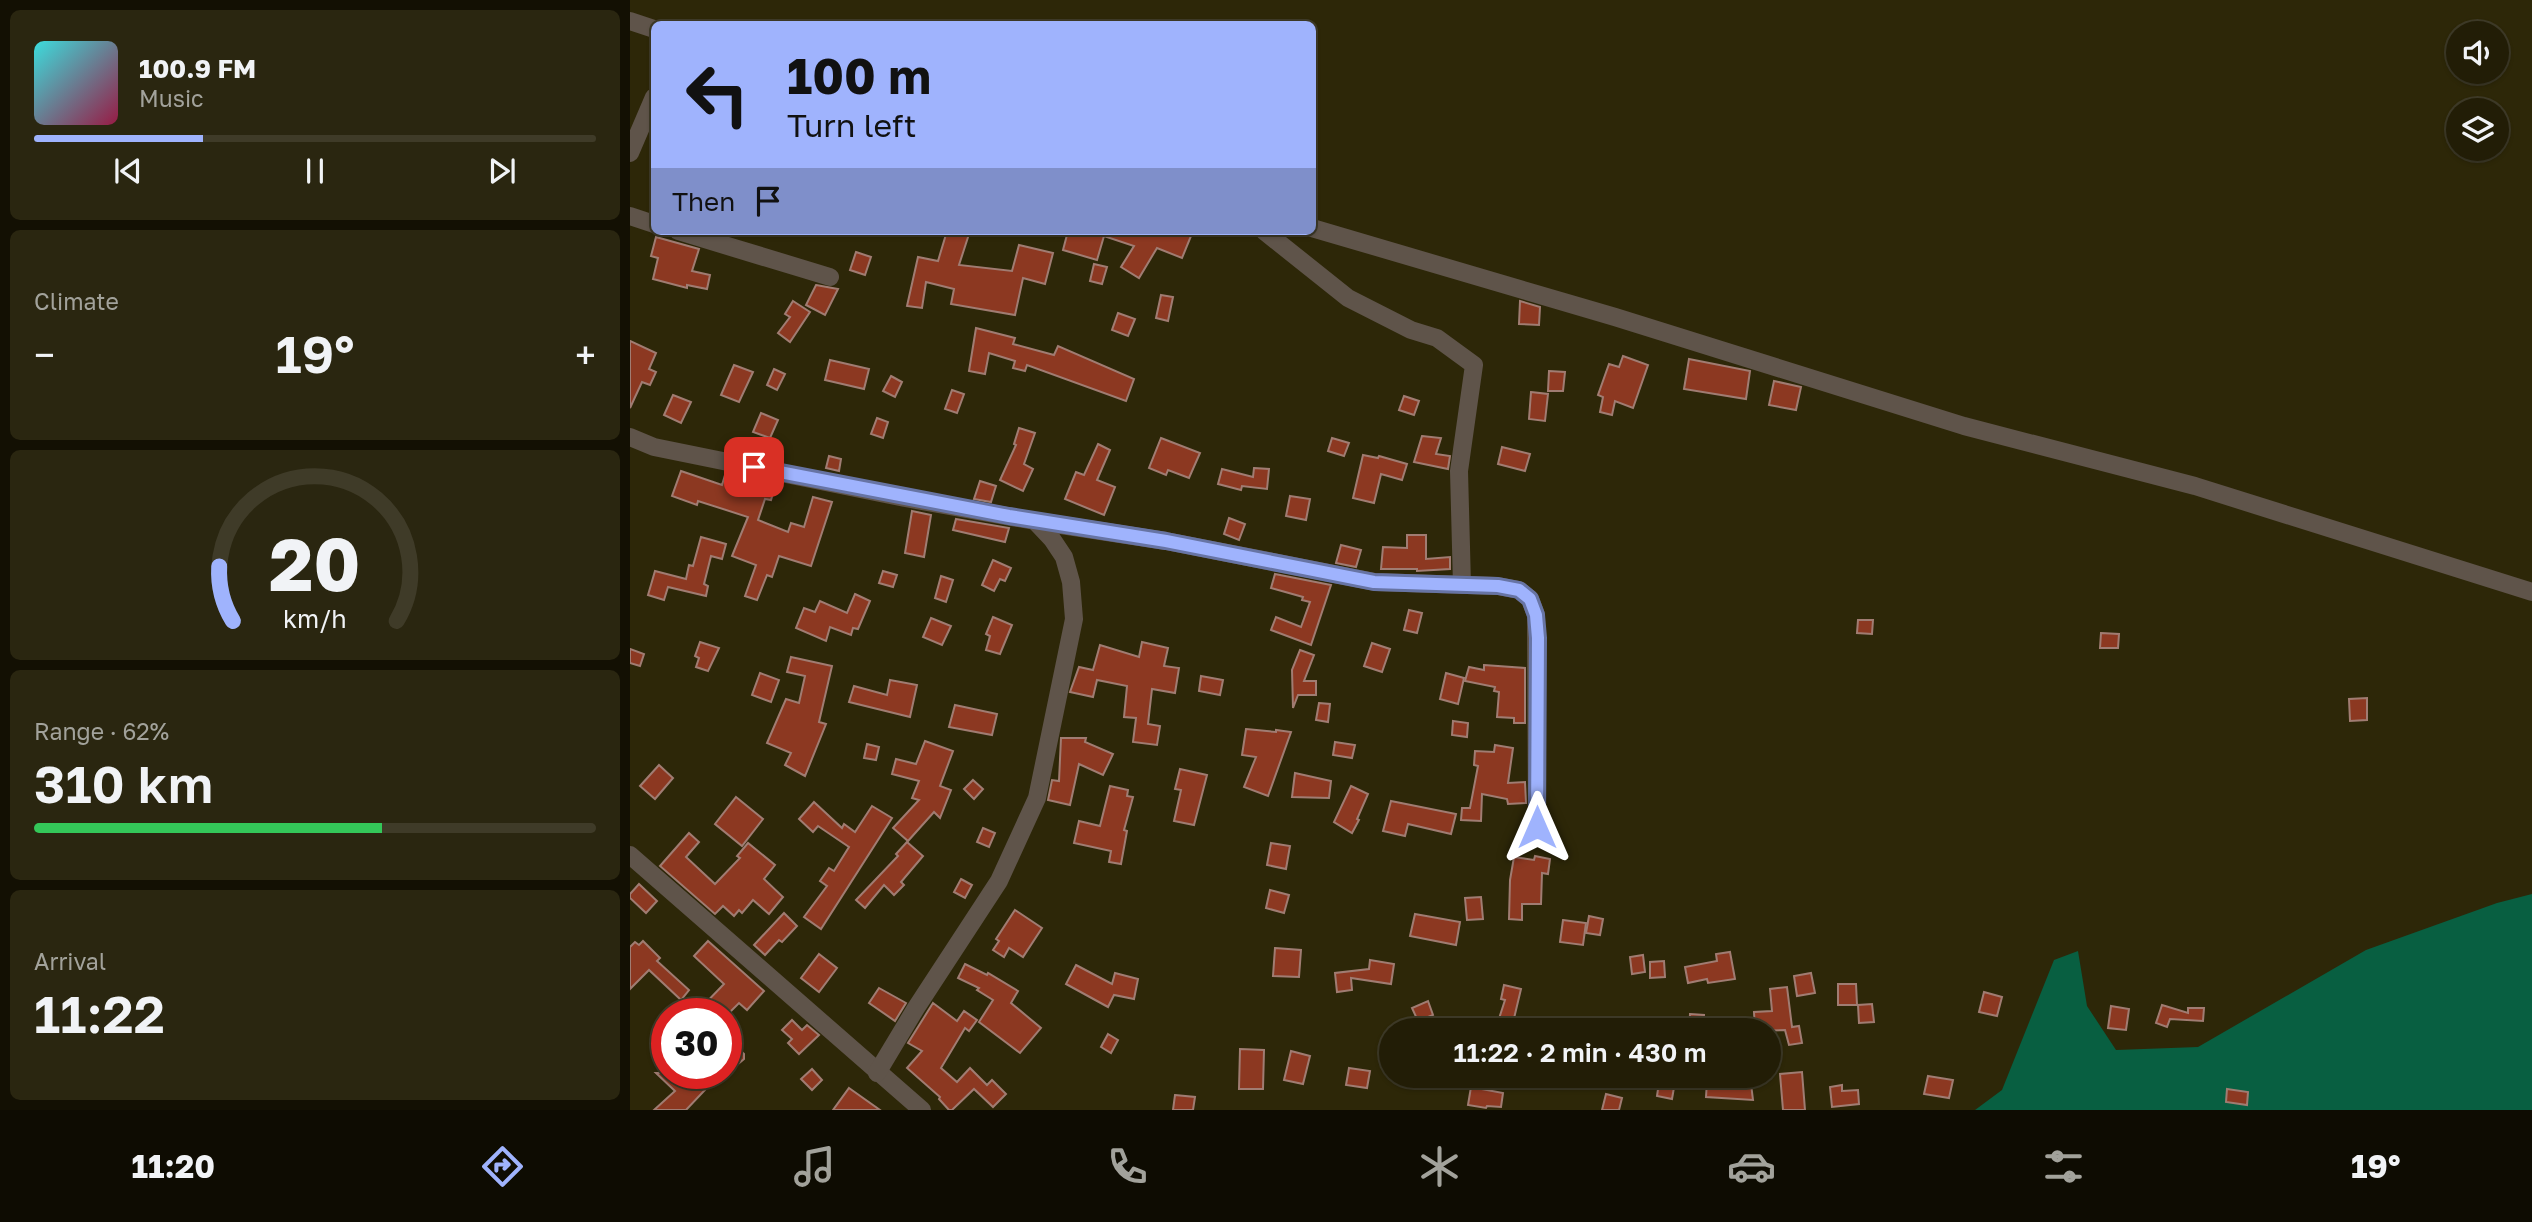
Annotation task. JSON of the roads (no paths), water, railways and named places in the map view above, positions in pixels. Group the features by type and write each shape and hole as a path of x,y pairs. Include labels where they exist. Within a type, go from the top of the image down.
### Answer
{"street":[{"path":"630,21 651,28"},
{"path":"630,153 651,104"},
{"path":"630,216 651,223"},
{"path":"1316,229 1615,317 1964,426 2208,490 2532,592"},
{"path":"691,235 830,277"},
{"path":"1269,235 1348,298 1410,330 1437,338 1474,365 1460,471 1462,585"},
{"path":"630,437 667,450 1035,521 1166,541 1374,582 1519,590 1530,599 1536,615 1537,827"},
{"path":"877,1073 999,881 1037,799 1074,619 1064,556 1035,521"},
{"path":"630,855 922,1110"}]}
